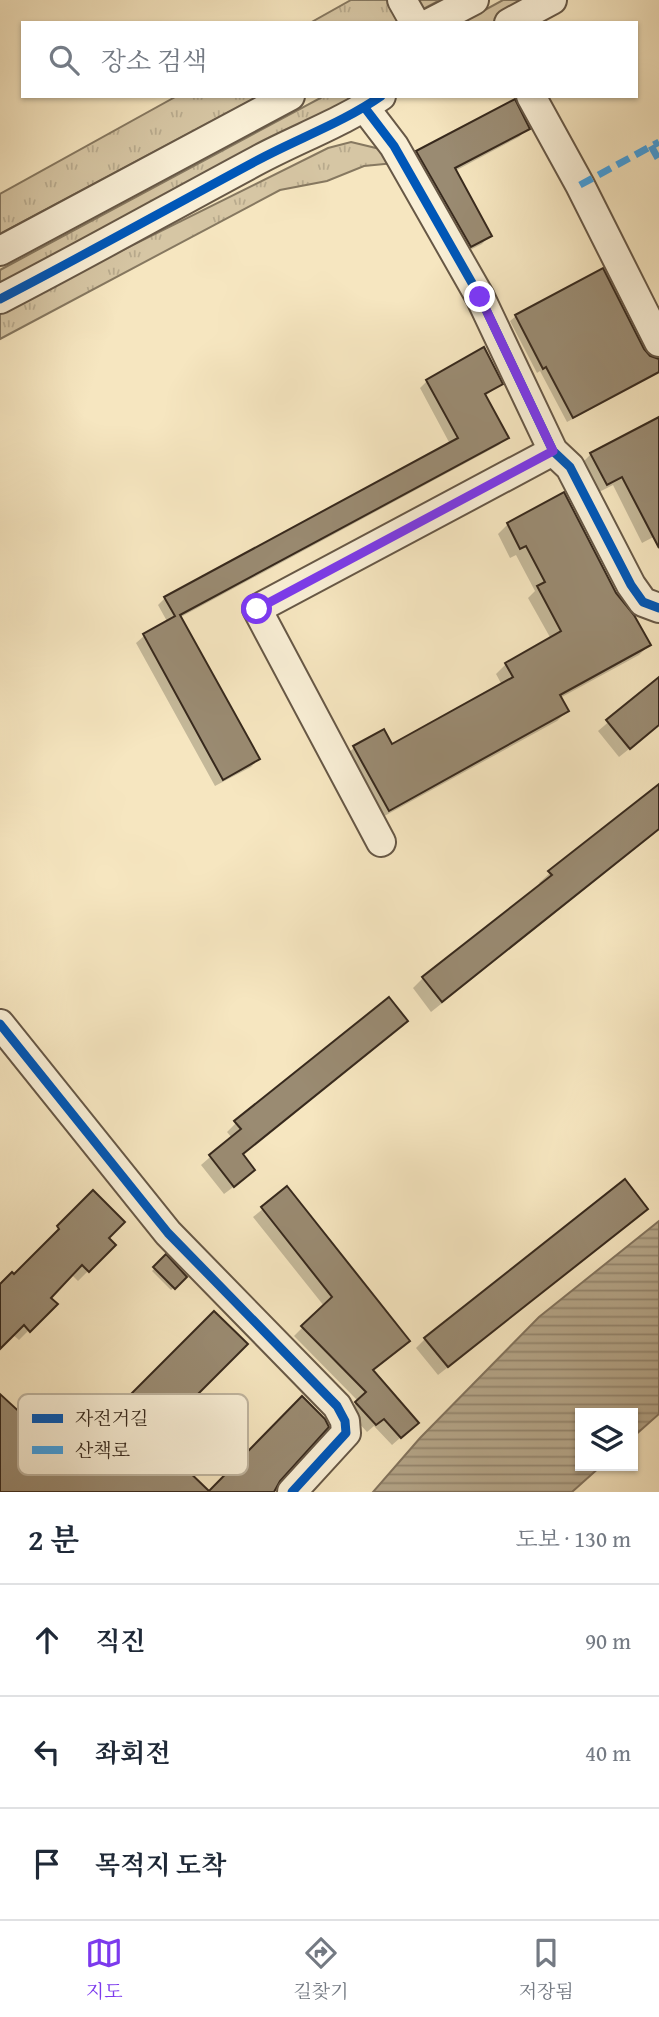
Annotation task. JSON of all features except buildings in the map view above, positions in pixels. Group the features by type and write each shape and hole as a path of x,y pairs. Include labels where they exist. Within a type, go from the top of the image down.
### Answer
{"street":[{"path":"402,0 414,21"},
{"path":"434,21 474,0"},
{"path":"513,21 552,0"},
{"path":"0,251 286,98"},
{"path":"532,98 580,185 659,342"},
{"path":"0,299 100,248 267,155 373,102 394,146 480,297 553,451 570,467 631,585 643,602 659,608"},
{"path":"381,842 257,609 553,451"},
{"path":"0,1024 168,1233 337,1406 345,1422 346,1433 292,1492"}],"green space":[{"path":"351,0 440,0 401,21 314,21"},
{"path":"503,0 548,0 510,21 465,21"},
{"path":"173,98 255,98 0,234 0,194"},
{"path":"320,98 366,98 0,292 0,270"},
{"path":"351,142 380,149 395,163 364,166 327,181 280,190 0,339 0,311 328,148"}],"shaded area":[{"path":"659,1221 659,1414 638,1433 638,1408 575,1408 575,1471 595,1471 572,1492 373,1492 420,1438 539,1317"}],"marked path":[{"path":"580,185 659,142"},
{"path":"651,146 659,160"}],"cycle path":[{"path":"0,299 378,98"},
{"path":"365,108 394,146 480,297 553,451 570,467 631,585 643,602 659,608"},
{"path":"0,1024 168,1233 337,1406 345,1421 346,1433 292,1492"}],"route":[{"path":"257,609 553,451 480,297"}]}
